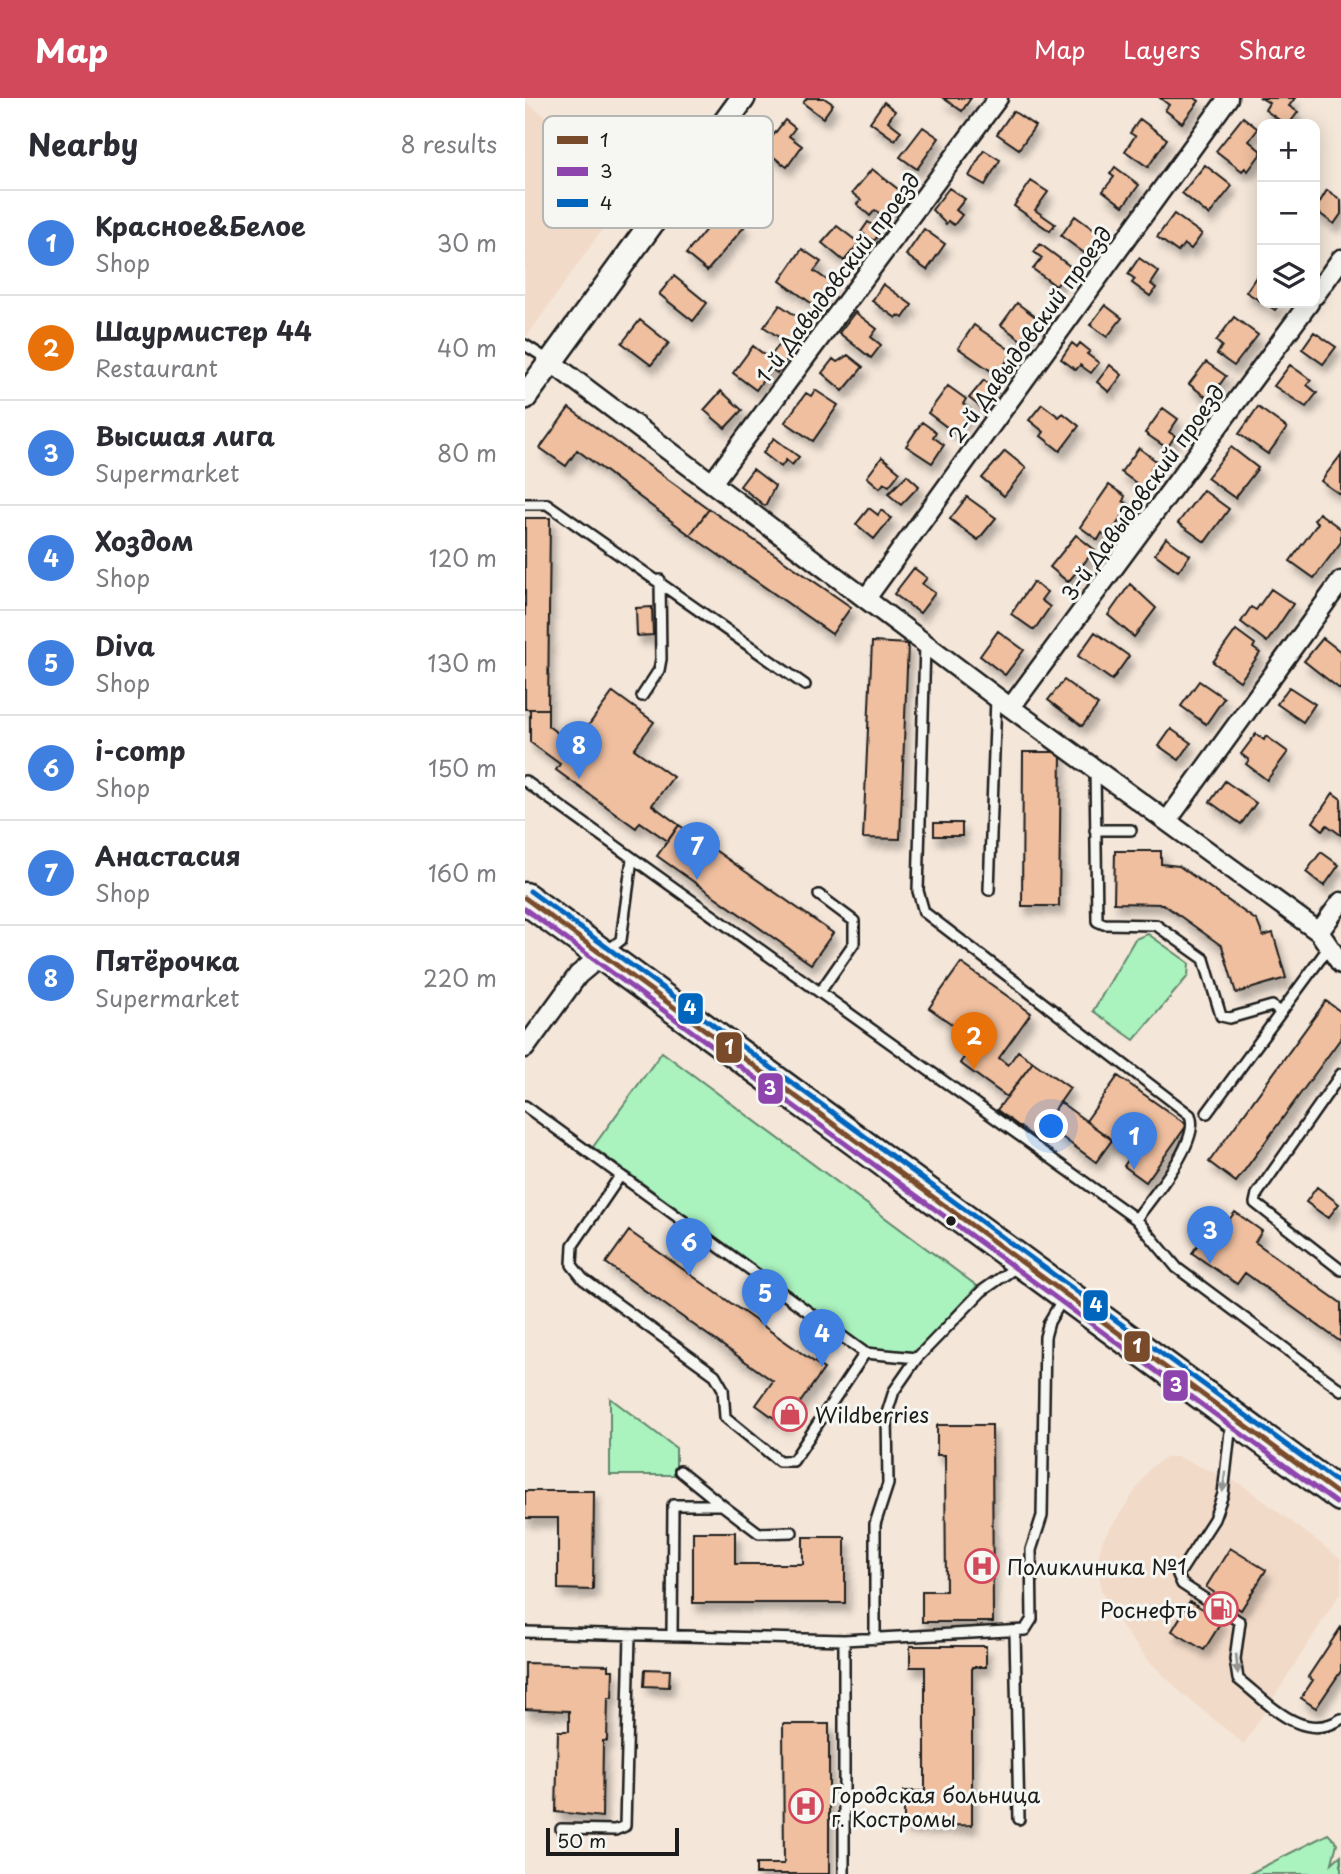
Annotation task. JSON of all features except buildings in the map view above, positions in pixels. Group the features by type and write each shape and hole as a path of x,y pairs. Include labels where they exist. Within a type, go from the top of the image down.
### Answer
{"highway":[{"path":"525,898 1341,1496"}],"street":[{"path":"730,116 743,98"},
{"name":"1-й Давыдовский проезд","path":"712,483 998,98"},
{"name":"2-й Давыдовский проезд","path":"867,597 1228,98"},
{"path":"525,397 648,228"},
{"path":"1320,288 1341,259"},
{"name":"3-й Давыдовский проезд","path":"1004,702 1305,308"},
{"path":"551,362 925,640 1004,702 1327,939 1341,964"},
{"path":"1167,821 1341,581"},
{"path":"1327,939 1341,902"},
{"path":"525,1048 578,975 603,954"}],"lane":[{"path":"525,345 551,362"},
{"path":"525,504 547,503 660,580 805,685"},
{"path":"642,696 659,670 661,659 660,580"},
{"path":"925,640 918,891 924,912 1190,1115 1193,1124 1188,1143 1136,1219"},
{"path":"989,890 1004,702"},
{"path":"1095,768 1096,917 1100,924 1156,925 1204,959 1221,1016 1230,1018 1272,1006 1281,1012"},
{"path":"525,781 1136,1219 1177,1268 1341,1390"},
{"path":"1095,830 1131,830"},
{"path":"603,954 621,940 632,859"},
{"path":"819,895 854,921 856,935 855,943 820,992"},
{"path":"1207,1112 1281,1012 1327,939"},
{"path":"1341,1074 1257,1194 1255,1203 1341,1270"},
{"path":"525,1106 865,1353 917,1358"},
{"path":"620,1177 573,1245 572,1265 583,1279 715,1375 723,1390 725,1417 779,1461 793,1461 865,1353"},
{"path":"876,1639 875,1524 888,1484 887,1413 894,1391 917,1358 982,1291 1025,1262"},
{"path":"525,1632 844,1640 1014,1633 1025,1630 1032,1619 1031,1550 1042,1516 1045,1337 1049,1322 1067,1293"},
{"path":"1232,1415 1223,1494 1214,1519 1178,1576 1182,1584 1240,1622 1235,1659 1238,1679 1299,1725 1315,1729 1330,1726 1341,1719"},
{"path":"680,1471 759,1534 792,1532"},
{"path":"672,1636 673,1505 722,1505"},
{"path":"1014,1633 1020,1819"},
{"path":"561,1829 615,1830 625,1826 630,1635"},
{"path":"844,1640 844,1874"}],"shaded area":[{"path":"525,102 545,116 543,116 543,228 603,228 525,339"},
{"name":"Роснефть","path":"1167,1457 1178,1457 1241,1484 1341,1559 1341,1592 1244,1744 1185,1696 1148,1660 1121,1626 1101,1590 1098,1559 1103,1539 1151,1467"}],"green space":[{"path":"1148,934 1189,963 1188,976 1134,1040 1093,1011 1135,939"},
{"path":"662,1052 977,1286 916,1353 867,1348 593,1147"},
{"path":"610,1398 676,1448 676,1475 610,1475"},
{"path":"1328,1834 1337,1843 1332,1863 1341,1855 1341,1874 1249,1874"}],"transit line":[{"name":"4","path":"530,891 1341,1485"},
{"name":"1","path":"525,898 1341,1496"},
{"name":"3","path":"525,909 1336,1503"}],"place":[{"name":"Пятёрочка","path":"579,779"},
{"name":"Анастасия","path":"697,880"},
{"name":"Шаурмистер 44","path":"974,1070"},
{"name":"Красное&Белое","path":"1134,1170"},
{"name":"Высшая лига","path":"1210,1264"},
{"name":"i-comp","path":"689,1276"},
{"name":"Diva","path":"765,1327"},
{"name":"Хоздом","path":"822,1367"},
{"name":"Wildberries","path":"790,1414"},
{"name":"Поликлиника №1","path":"982,1566"},
{"name":"Роснефть","path":"1221,1609"},
{"name":"Городская больница г. Костромы","path":"806,1806"}]}
